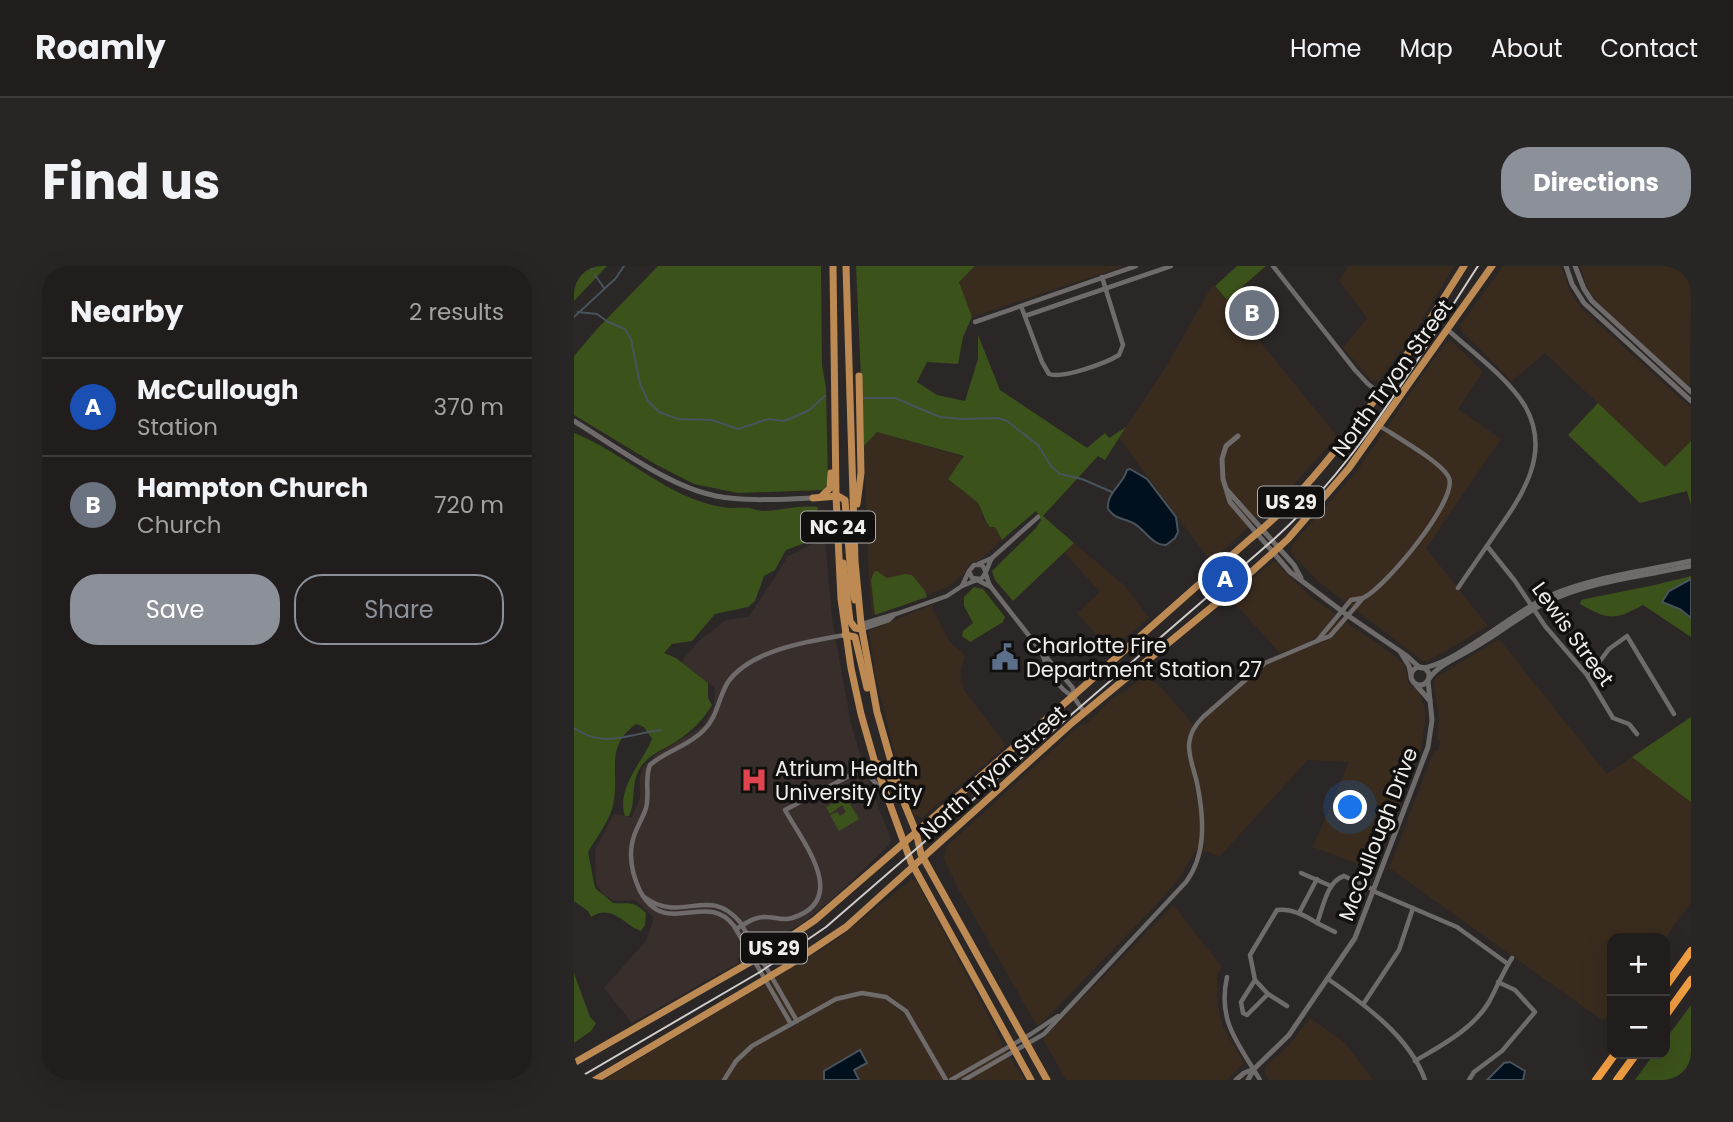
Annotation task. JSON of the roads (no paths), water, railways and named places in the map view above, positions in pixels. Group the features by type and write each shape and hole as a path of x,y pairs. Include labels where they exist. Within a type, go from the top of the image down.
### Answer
{"highway":[{"path":"1670,980 1691,951"},
{"path":"1670,1009 1691,980"},
{"path":"1596,1080 1611,1059"},
{"path":"1617,1080 1632,1059"}],"main road":[{"name":"NC 24","path":"830,266 838,545 845,635 861,714 875,763 913,867 1031,1080"},
{"name":"NC 24","path":"846,266 855,561 861,626 877,712 900,793 924,858 1047,1080"},
{"name":"North Tryon Street","path":"574,1063 757,959 815,920 1281,513 1381,394 1464,266"},
{"name":"North Tryon Street","path":"595,1080 811,953 846,927 1084,713 1276,550 1323,501 1380,426 1492,266"},
{"path":"854,518 860,473 859,376"},
{"path":"817,497 830,486 835,452"},
{"path":"817,497 836,496 843,498 846,504 852,589 860,614"},
{"path":"817,497 837,506"},
{"path":"838,545 845,573 850,621 855,628 861,626"},
{"path":"845,635 852,634 856,638 862,672 877,712"},
{"path":"875,763 886,766 893,785 900,793"}],"street":[{"path":"975,322 1136,266"},
{"path":"1025,316 1171,266"},
{"path":"1273,266 1355,370 1381,394"},
{"path":"1566,266 1572,284 1584,303 1691,401"},
{"path":"1575,266 1592,301 1691,392"},
{"path":"1021,306 1050,376 1102,362 1118,356 1123,343 1102,278"},
{"path":"1448,330 1516,394 1528,413 1534,434 1535,454 1529,480 1458,588"},
{"path":"574,421 670,479 697,491 740,499 817,497"},
{"path":"724,1080 732,1066 747,1051 847,995 868,993 888,998 903,1008 949,1080 1044,1034 1186,882 1197,864 1202,846 1201,814 1199,791 1188,749 1198,722 1265,663 1330,636 1344,613 1381,585 1401,564 1443,505 1450,488 1449,479 1441,468 1380,426"},
{"path":"1238,436 1228,443 1223,454 1222,472 1227,490 1276,550 1294,565 1301,579 1344,613 1427,671 1429,680"},
{"path":"962,586 972,566 992,558 1038,517"},
{"name":"Lewis Street","path":"1487,547 1493,551 1545,626 1588,677 1614,718 1629,724 1637,734"},
{"path":"861,626 888,620 895,614 943,597 982,578 992,558"},
{"path":"1411,676 1413,670 1432,666 1533,607 1581,590 1691,563"},
{"path":"978,564 983,566 991,587 1041,651 1056,679 1068,694 1073,696 1084,713"},
{"path":"969,571 971,577 991,587"},
{"path":"1416,685 1422,685 1436,670 1481,644 1533,607"},
{"path":"794,1023 757,959 725,916 704,910 674,915 659,912 647,903 634,876 631,850 636,829 646,807 650,765 705,729 716,715 727,684 747,663 768,653 845,635"},
{"path":"1588,677 1609,649 1627,636 1674,714"},
{"path":"1401,653 1416,685 1430,701"},
{"name":"McCullough Drive","path":"1248,1080 1254,1069 1289,1035 1354,938 1429,747 1432,725 1429,680"},
{"path":"736,929 760,917 782,920 794,918 815,903 822,888 820,872 785,810 875,763"},
{"path":"849,776 866,773 885,790"},
{"path":"1301,873 1331,886"},
{"path":"1317,923 1331,886 1336,879 1344,876 1457,927 1508,964"},
{"path":"1299,913 1317,879"},
{"path":"642,895 654,904 670,909 707,904 731,913 742,926 757,959"},
{"path":"1364,1003 1399,950 1413,908"},
{"path":"1287,1006 1268,994 1255,980 1250,955 1275,912 1282,909 1299,913 1335,932"},
{"path":"1415,1061 1472,1023 1489,1002 1512,958"},
{"path":"1227,977 1223,997 1227,1023 1260,1080"},
{"path":"1328,979 1376,1013 1415,1061 1425,1080"},
{"path":"1255,980 1243,996 1243,1013 1251,1014 1268,994"},
{"path":"1469,1080 1474,1072 1514,1042 1535,1012 1516,990 1498,982"},
{"path":"964,1080 1014,1048"},
{"name":"McCullough Drive","path":"1236,1080 1254,1069"}],"water":[{"path":"1130,469 1147,479 1176,517 1178,532 1166,545 1152,540 1137,526 1116,517 1108,509 1112,494"},
{"path":"1691,579 1691,618 1680,609 1662,602 1669,591"},
{"path":"860,1050 867,1063 854,1070 859,1080 824,1080 824,1071"},
{"path":"1510,1062 1525,1071 1523,1080 1487,1080 1504,1063"}],"waterway":[{"path":"589,266 592,269"},
{"path":"574,317 616,278 624,266"},
{"path":"595,275 604,288"},
{"path":"578,312 597,314 625,329 631,339 640,384 648,401 659,412 678,419 712,420 738,429 768,419 784,421 792,418 809,410 825,396"},
{"path":"863,398 895,398 940,417 998,418 1007,421 1038,445 1051,466 1060,474 1082,479 1112,492"},
{"path":"574,728 596,738 606,739 661,730"},
{"path":"1677,1080 1691,1065"}],"tram line":[{"path":"575,1080 760,972 826,927 1273,540 1304,510 1359,445 1478,266"}],"place":[{"name":"Hampton Church","path":"1252,313"},
{"name":"McCullough","path":"1225,579"},
{"name":"Charlotte Fire Department Station 27","path":"1005,657"},
{"name":"Atrium Health University City","path":"754,780"}]}
